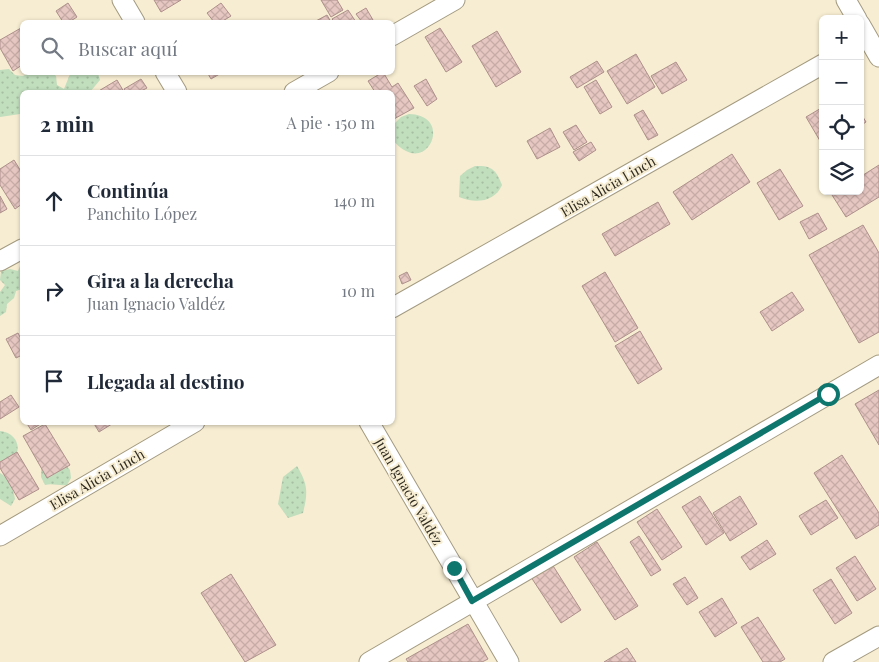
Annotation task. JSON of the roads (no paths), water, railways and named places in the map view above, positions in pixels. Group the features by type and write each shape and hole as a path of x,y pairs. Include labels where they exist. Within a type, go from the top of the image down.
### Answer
{"street":[{"path":"122,0 134,20"},
{"path":"395,34 454,0"},
{"path":"846,0 855,15"},
{"path":"867,34 879,57"},
{"name":"Elisa Alicia Linch","path":"395,306 819,66"},
{"path":"167,75 176,90"},
{"path":"298,90 324,75"},
{"path":"0,262 20,250"},
{"path":"369,662 879,365"},
{"name":"Elisa Alicia Linch","path":"0,536 190,425"},
{"name":"Juan Ignacio Valdéz","path":"371,425 509,662"},
{"path":"833,662 879,636"}]}
